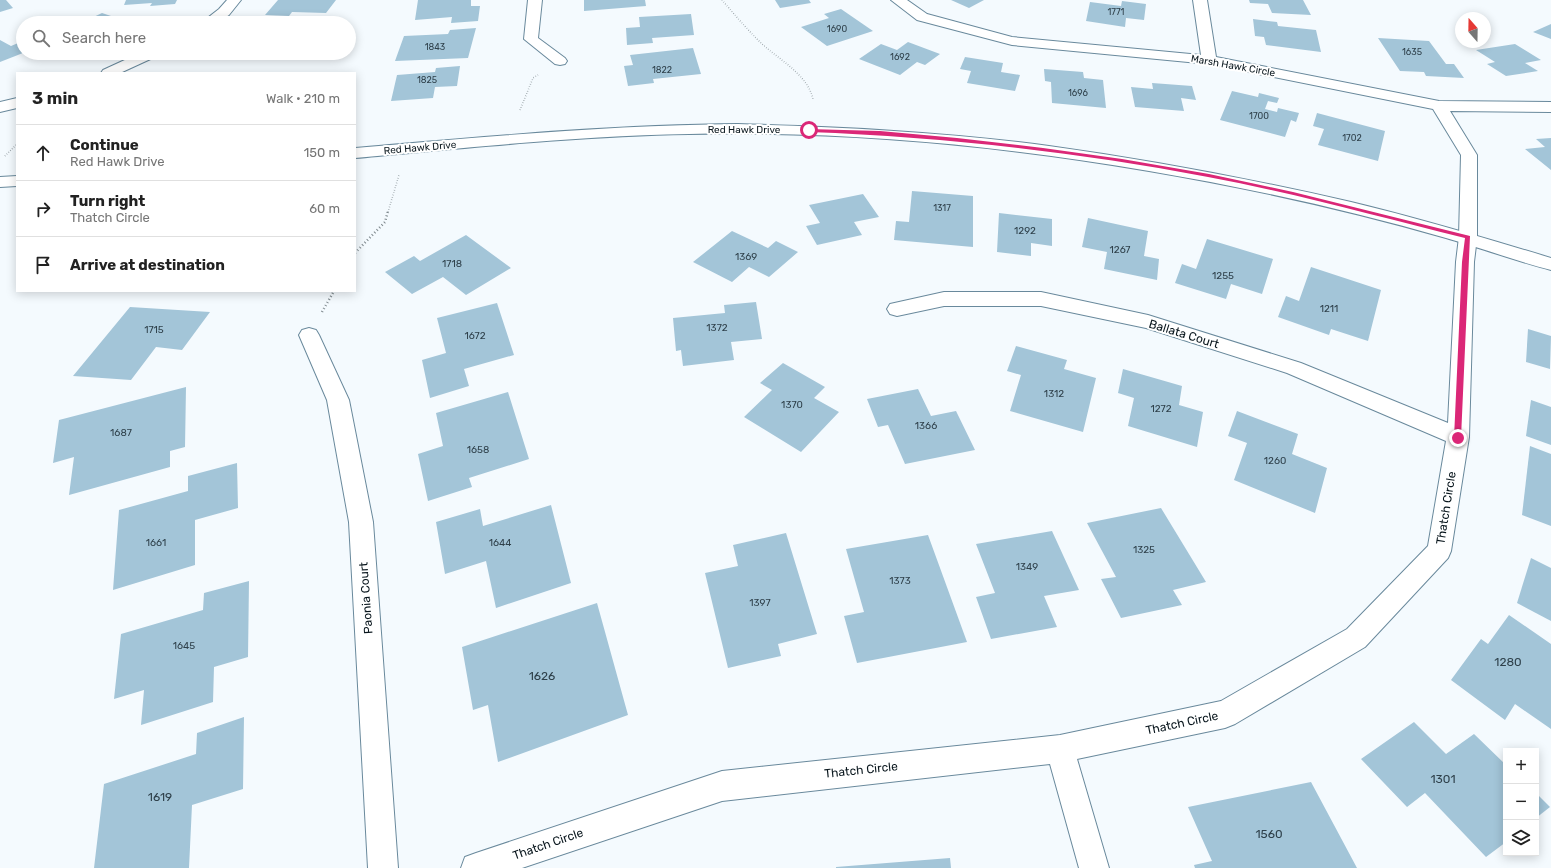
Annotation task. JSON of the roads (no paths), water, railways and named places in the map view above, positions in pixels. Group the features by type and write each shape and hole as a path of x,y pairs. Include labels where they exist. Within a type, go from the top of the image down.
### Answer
{"street":[{"path":"218,16 224,12 234,0"},
{"path":"535,0 531,39 560,61"},
{"name":"Marsh Hawk Circle","path":"898,0 922,17 1012,41 1208,60 1439,106 1551,107"},
{"path":"1200,0 1208,60"},
{"path":"110,72 137,60"},
{"path":"0,107 16,103"},
{"name":"Thatch Circle","path":"476,868 722,786 1060,749 1225,714 1356,638 1439,551 1458,438 1465,262 1468,237 1469,155 1439,106"},
{"name":"Red Hawk Drive","path":"356,153 588,134 660,130 736,129 880,133 1043,149 1209,175 1468,237 1551,264"},
{"path":"0,182 16,181"},
{"name":"Ballata Court","path":"897,309 944,299 1041,299 1148,322 1294,368 1458,438"},
{"name":"Paonia Court","path":"309,335 338,400 361,522 383,868"},
{"path":"1060,749 1094,868"}]}
